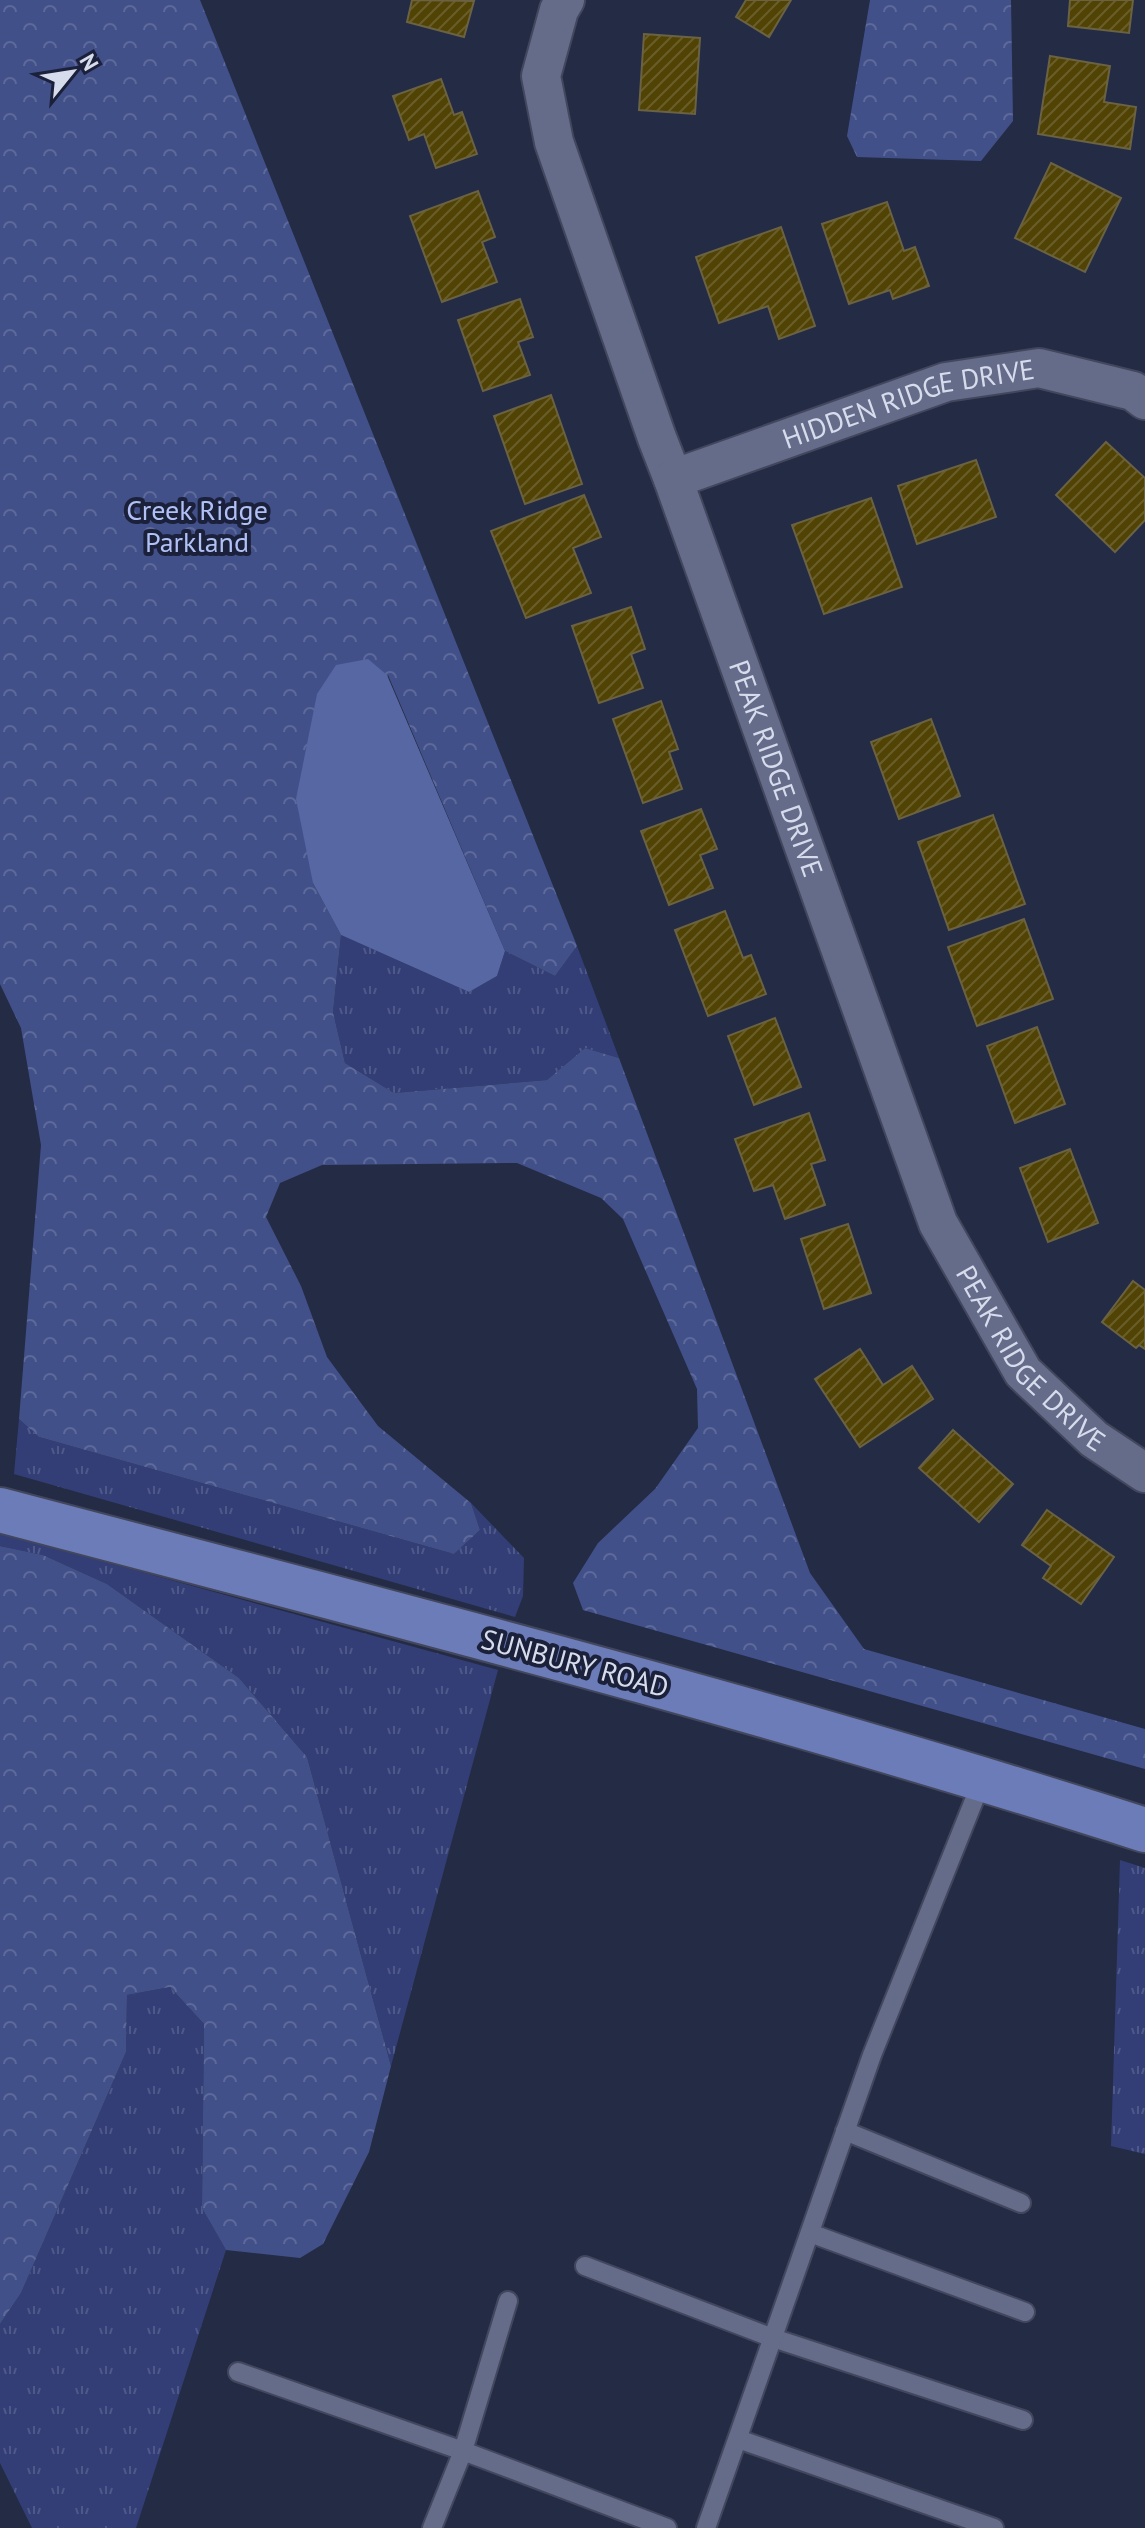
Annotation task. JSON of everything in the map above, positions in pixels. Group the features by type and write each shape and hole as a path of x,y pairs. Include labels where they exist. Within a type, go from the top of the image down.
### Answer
{"main road":[{"name":"SUNBURY ROAD","path":"0,1510 545,1653 983,1778 1145,1830"}],"street":[{"name":"PEAK RIDGE DRIVE","path":"565,0 559,10 541,76 554,142 938,1223 1023,1372 1094,1439 1145,1473"},
{"name":"HIDDEN RIDGE DRIVE","path":"673,479 946,382 1039,368 1141,385"}],"lane":[{"path":"706,2528 872,2055 983,1778"},
{"path":"845,2131 1021,2203"},
{"path":"810,2233 1025,2312"},
{"path":"585,2266 773,2338 1023,2420"},
{"path":"432,2528 463,2451 508,2301"},
{"path":"238,2372 463,2451 667,2528"},
{"path":"738,2439 994,2528"}],"green space":[{"name":"Creek Ridge Parkland","path":"0,0 200,0 577,946 555,976 505,951 388,675 313,883 341,935 333,1012 345,1063 394,1093 547,1080 585,1048 619,1058 810,1573 864,1649 1145,1729 1145,1769 583,1610 573,1583 598,1543 655,1489 698,1428 697,1389 623,1219 601,1198 517,1163 322,1165 280,1183 266,1217 301,1286 327,1357 378,1426 471,1503 480,1530 454,1554 39,1437 19,1419 41,1145 21,1028 0,984"},
{"path":"870,0 1011,0 1013,121 981,161 857,157 847,136"},
{"path":"341,935 469,992 497,976 505,951 555,976 577,946 619,1058 585,1048 547,1080 394,1093 345,1063 333,1012"},
{"path":"19,1419 39,1437 454,1554 480,1530 471,1503 524,1558 523,1596 515,1617 14,1474"},
{"path":"0,1533 498,1670 391,2066 307,1757 239,1678 107,1584 43,1555 0,1546"},
{"path":"0,1546 43,1555 107,1584 239,1678 307,1757 391,2066 369,2152 323,2244 300,2258 226,2250 202,2208 204,2024 170,1987 127,1995 126,2052 21,2293 0,2324"},
{"path":"1120,1860 1145,1868 1145,2154 1111,2146"},
{"path":"170,1987 204,2024 202,2208 226,2250 136,2528 32,2528 0,2463 0,2324 21,2293 126,2052 127,1995"}],"shaded area":[{"path":"368,659 387,675 505,951 497,976 469,992 341,935 313,883 296,799 317,694 336,665"}],"building":[{"path":"412,0 474,1 464,37 407,22"},
{"path":"746,0 791,0 769,37 736,17"},
{"path":"1070,0 1133,0 1129,33 1068,26"},
{"path":"644,34 700,38 695,114 639,110"},
{"path":"1050,56 1110,66 1104,102 1136,107 1130,149 1038,134"},
{"path":"441,79 454,115 462,112 477,154 436,168 424,134 409,140 393,96"},
{"path":"1051,163 1121,198 1085,272 1015,238"},
{"path":"478,191 495,237 482,242 497,282 442,302 410,216"},
{"path":"887,202 904,251 915,247 929,286 893,299 890,290 849,304 822,224"},
{"path":"781,227 815,326 779,339 768,306 719,323 696,257"},
{"path":"520,299 533,337 518,342 530,375 483,391 458,320"},
{"path":"551,395 582,484 525,504 494,416"},
{"path":"1106,442 1145,478 1145,520 1115,552 1056,495"},
{"path":"976,460 996,517 917,544 898,486"},
{"path":"584,495 601,537 573,548 591,593 526,618 491,531"},
{"path":"871,498 902,587 824,614 792,525"},
{"path":"631,607 645,649 631,654 643,688 599,703 572,626"},
{"path":"661,701 678,749 669,752 682,789 643,803 613,719"},
{"path":"931,719 960,796 899,819 871,742"},
{"path":"701,809 717,849 700,855 713,888 669,905 641,831"},
{"path":"993,815 1025,904 949,930 918,842"},
{"path":"725,911 743,958 751,955 766,994 708,1016 675,930"},
{"path":"1024,919 1053,999 977,1026 948,947"},
{"path":"775,1018 801,1087 754,1105 728,1036"},
{"path":"1037,1027 1065,1104 1015,1123 987,1046"},
{"path":"809,1113 825,1160 811,1164 825,1205 785,1219 773,1185 754,1191 735,1139"},
{"path":"1070,1149 1098,1223 1048,1242 1020,1168"},
{"path":"848,1224 871,1293 824,1309 801,1239"},
{"path":"1133,1281 1145,1290 1145,1349 1139,1345 1136,1348 1102,1322"},
{"path":"860,1349 883,1385 912,1366 933,1399 860,1447 815,1379"},
{"path":"953,1430 1013,1484 979,1522 919,1468"},
{"path":"1047,1510 1114,1557 1081,1604 1043,1578 1051,1566 1022,1545"}]}
